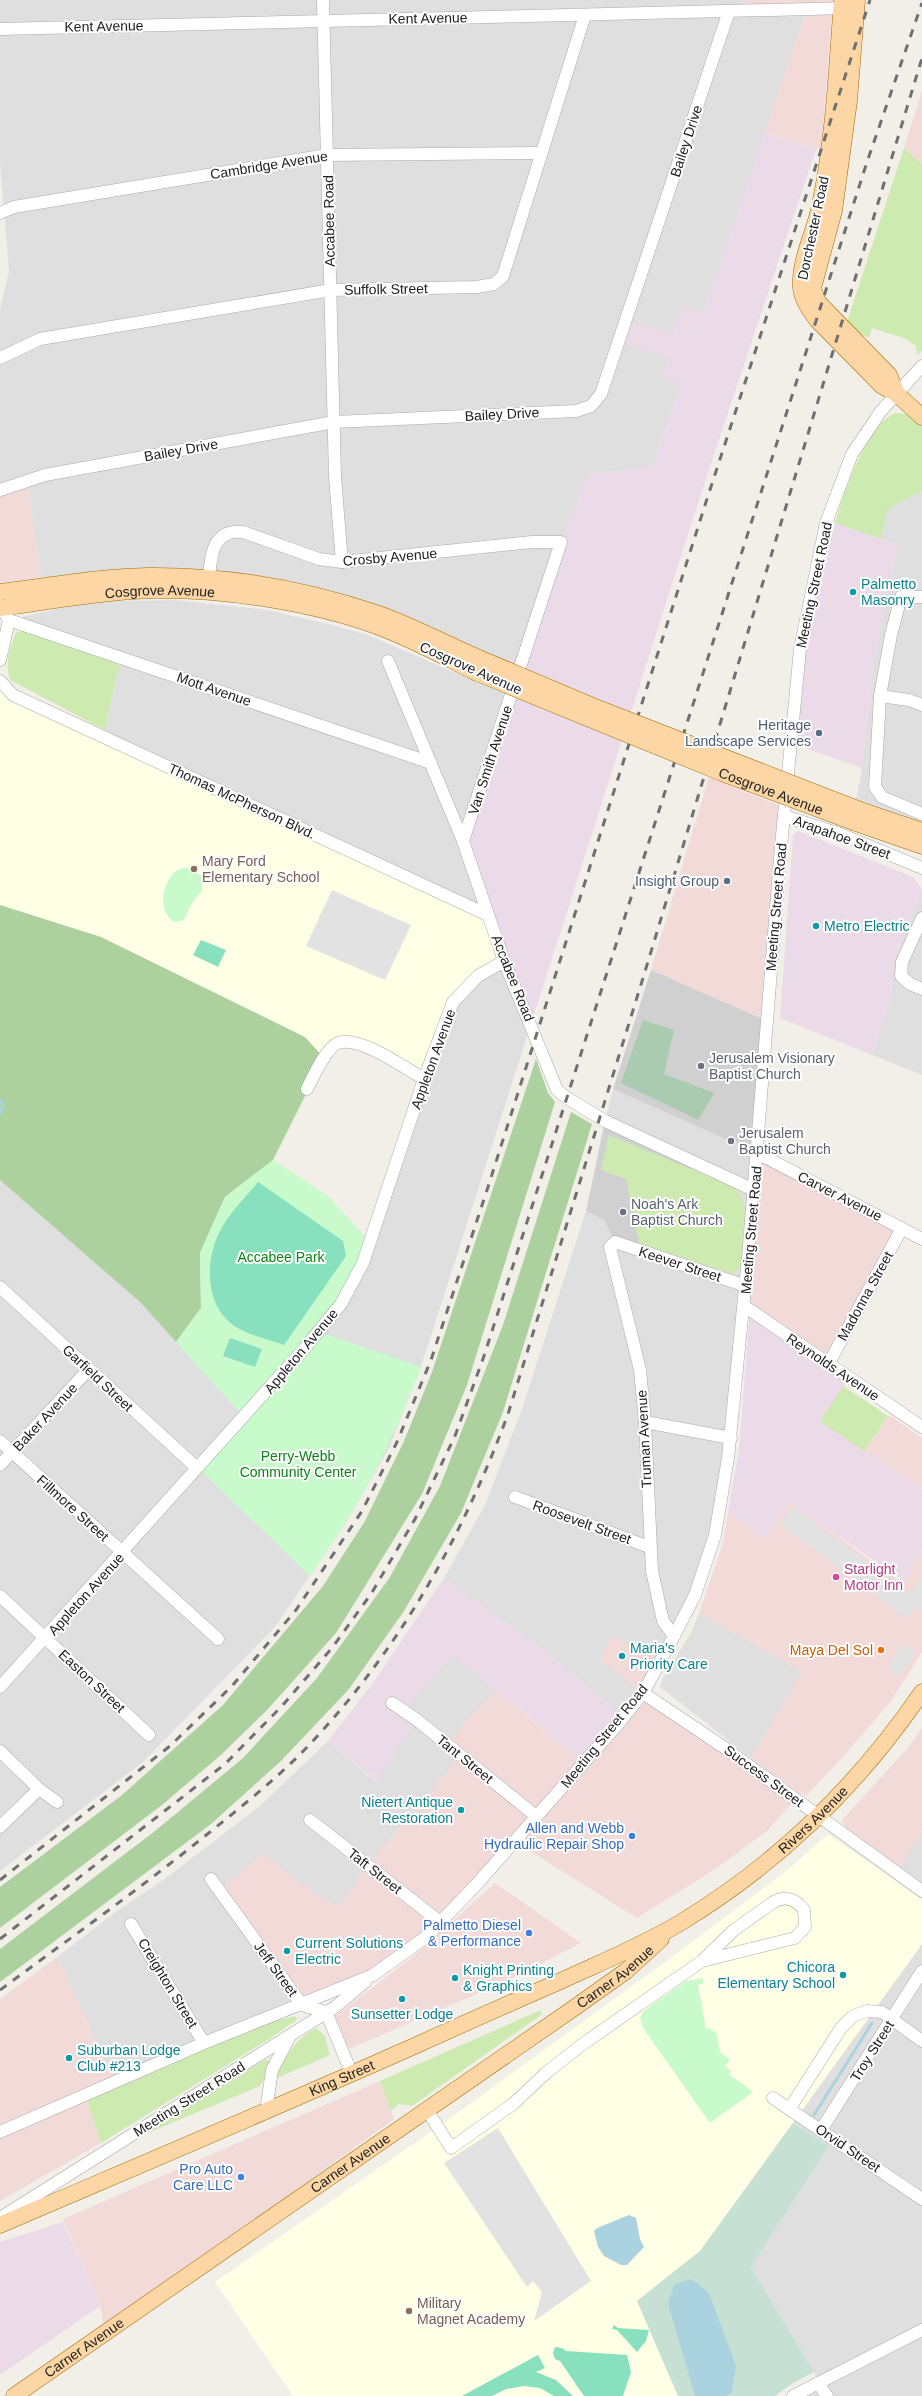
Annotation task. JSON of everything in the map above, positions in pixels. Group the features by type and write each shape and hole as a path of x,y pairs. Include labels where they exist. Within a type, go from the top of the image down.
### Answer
{"main road":[{"name":"Dorchester Road","path":"849,4 849,101 834,210 813,288 818,302 889,375 897,394 922,417"},
{"name":"Cosgrove Avenue","path":"3,607 91,580 139,576 209,578 321,597 380,614 477,665"},
{"name":"Cosgrove Avenue","path":"3,607 103,594 156,590 224,592 323,611 380,627 477,665 722,773 858,817 922,831"},
{"name":"Cosgrove Avenue","path":"858,817 922,846"},
{"name":"Rivers Avenue","path":"680,1923 750,1876 784,1849 857,1778 922,1692"},
{"name":"King Street","path":"0,2225 352,2074 616,1956 680,1923"},
{"name":"Carner Avenue","path":"14,2396 626,1971 680,1923"}],"street":[{"name":"Accabee Road","path":"323,0 335,477 342,562"},
{"name":"Kent Avenue","path":"0,29 729,11 849,4"},
{"name":"Bailey Drive","path":"0,490 45,475 334,422 576,411 591,406 601,394 729,11"},
{"name":"Suffolk Street","path":"0,358 40,339 331,290 477,287 494,284 502,276 585,15"},
{"name":"Cambridge Avenue","path":"0,213 14,207 327,155 541,153"},
{"name":"Meeting Street Road","path":"0,2218 335,2007 373,1975 426,1937 536,1816 643,1693 695,1595 715,1535 731,1438 746,1286 784,816 800,649 826,523 852,454 881,411 922,366"},
{"name":"Crosby Avenue","path":"209,578 211,558 218,540 228,533 235,532 319,559 342,562 532,542 561,542"},
{"name":"Van Smith Avenue","path":"463,841 561,542"},
{"path":"922,597 901,597 891,635 880,696 875,787 882,797 922,814"},
{"path":"0,660 3,607"},
{"name":"Mott Avenue","path":"3,607 431,763"},
{"name":"Accabee Road","path":"388,661 463,841 504,960 525,1006 544,1062 557,1090 567,1098 605,1121 754,1190"},
{"name":"Thomas McPherson Blvd.","path":"0,681 13,695 488,915"},
{"path":"880,696 909,700 922,705"},
{"name":"Arapahoe Street","path":"784,816 840,834 922,868"},
{"path":"922,918 902,962 901,976 910,984 922,989"},
{"name":"Appleton Avenue","path":"0,1687 123,1553 328,1321 351,1287 363,1263 424,1079 453,1002 478,976 504,960"},
{"path":"307,1089 324,1058 337,1044 345,1042 360,1043 424,1079"},
{"name":"Carver Avenue","path":"757,1153 922,1239"},
{"name":"Madonna Street","path":"829,1363 902,1228"},
{"name":"Keever Street","path":"615,1242 746,1286"},
{"name":"Truman Avenue","path":"615,1242 610,1247 611,1258 640,1370 645,1422 649,1547 663,1622 674,1636"},
{"name":"Garfield Street","path":"0,1287 197,1468"},
{"name":"Reynolds Avenue","path":"744,1306 922,1427"},
{"name":"Baker Avenue","path":"0,1465 89,1369"},
{"path":"645,1422 731,1438"},
{"name":"Fillmore Street","path":"0,1441 218,1639"},
{"name":"Roosevelt Street","path":"515,1497 649,1547"},
{"name":"Easton Street","path":"0,1596 149,1735"},
{"name":"Success Street","path":"643,1693 725,1748 922,1892"},
{"name":"Tant Street","path":"392,1703 417,1720 536,1816"},
{"path":"0,1751 39,1789 56,1802"},
{"path":"0,1827 39,1789"},
{"name":"Taft Street","path":"310,1820 440,1922"},
{"name":"Jeff Street","path":"211,1879 302,2004 326,2012"},
{"path":"427,2110 451,2148 513,2104 546,2073 580,2046 702,1961 734,1930 777,1900 783,1898 795,1901 804,1910 804,1927 795,1938 702,1961"},
{"name":"Creighton Street","path":"131,1924 204,2043"},
{"name":"Troy Street","path":"821,2130 922,1971"},
{"name":"Meeting Street Road","path":"0,2132 204,2043 373,1975"},
{"path":"790,2108 847,2021 853,2016 868,2011 882,2012 922,2041"},
{"path":"326,2012 352,2074"},
{"path":"266,2111 272,2070 290,2035"},
{"name":"Orvid Street","path":"773,2098 790,2108 922,2199"},
{"path":"793,2396 922,2330"},
{"path":"818,2383 827,2396"}],"shaded area":[{"path":"0,0 746,0 744,11 807,9 704,312 673,333 626,343 669,358 681,384 653,466 587,475 520,667 415,623 304,586 227,572 171,569 113,570 41,578 27,481 0,490 0,309 9,271 0,162"},
{"path":"746,0 833,0 821,150 764,133 807,10 744,11"},
{"path":"922,91 922,165 904,148"},
{"path":"764,133 816,149 709,469 531,1024 463,841 561,542 587,475 653,466 681,384 662,378 669,358 626,344 633,322 673,333 682,306 704,312"},
{"path":"27,481 41,578 0,583 0,490"},
{"path":"922,491 922,825 856,801 862,768 873,667 886,597 898,545 881,539 888,509"},
{"path":"835,523 898,545 886,597 873,667 862,768 796,745 802,674 817,591"},
{"path":"174,600 261,609 329,624 368,635 511,697 488,915 104,737 120,661 9,620 61,608 112,601"},
{"name":"Mary Ford Elementary School","path":"0,691 488,915 504,961 452,1002 425,1075 345,1042 324,1058 101,937 0,905"},
{"path":"709,777 785,808 767,1021 651,970"},
{"path":"798,831 913,877 922,889 894,962 891,997 872,1055 780,1018 793,835"},
{"path":"922,889 922,1075 872,1055 891,997 894,962"},
{"path":"332,890 411,925 385,980 306,946"},
{"path":"504,961 531,1024 421,1367 389,1448 350,1516 275,1627 143,1762 0,1871 0,1180 141,1303 243,1416 363,1263 452,1002"},
{"path":"651,970 767,1021 757,1153 613,1089"},
{"path":"643,1020 674,1030 664,1074 714,1093 698,1120 621,1083"},
{"path":"613,1089 757,1153 715,1535 660,1661 600,1659 643,1693 624,1717 540,1647 444,1578 485,1505 522,1409 586,1211 604,1220 615,1242 605,1121"},
{"name":"Noah's Ark Baptist Church","path":"605,1121 692,1162 666,1259 615,1242 604,1220 586,1211"},
{"path":"757,1153 902,1228 829,1363 744,1306"},
{"path":"750,1311 850,1378 821,1421 922,1489 922,1550 904,1581 789,1502 765,1540 728,1512 739,1449"},
{"path":"889,1415 922,1438 922,1489 864,1451"},
{"name":"Starlight Motor Inn","path":"789,1501 902,1583 922,1550 922,1652 891,1701 842,1758 806,1796 797,1792 751,1758 802,1672 699,1613 723,1543 728,1512 765,1539"},
{"path":"792,1507 911,1594 922,1575 922,1609 913,1609 907,1619 780,1525"},
{"path":"444,1578 540,1647 624,1717 583,1764 525,1714 452,1656 404,1711 417,1720 376,1781 328,1741 370,1687"},
{"path":"699,1613 802,1672 751,1758 660,1687 662,1680 691,1633"},
{"path":"612,1636 660,1661 643,1693 600,1659"},
{"path":"901,1644 916,1652 899,1677 887,1670"},
{"path":"452,1655 496,1690 447,1744 461,1756 368,1865 339,1907 317,1895 302,2005 115,2082 57,1957 113,1914 166,1878 260,1806 328,1741 375,1781 404,1711"},
{"path":"496,1690 583,1764 643,1693 793,1802 767,1831 717,1868 637,1918 514,1841 426,1937 373,1975 302,2005 219,1890 262,1854 317,1895 339,1907 368,1865 460,1756 447,1745 470,1716"},
{"path":"922,1728 922,1831 898,1871 846,1829 842,1820 906,1750"},
{"path":"922,1831 922,1895 898,1871"},
{"path":"828,1834 922,1900 922,1944 700,2251 637,2301 678,2396 293,2396 215,2282 445,2122 672,1957 785,1872"},
{"path":"495,1883 581,1943 509,1980 349,2049 335,2016 415,1955"},
{"path":"922,1944 922,2396 793,2396 818,2383 814,2372 751,2267 829,2146 793,2123"},
{"path":"57,1957 115,2082 85,2095 101,2143 0,2201 0,1999"},
{"path":"380,2081 394,2119 199,2260 104,2325 100,2306 63,2219"},
{"path":"793,2123 829,2146 751,2267 814,2372 793,2383 775,2396 678,2396 637,2301 700,2251"},
{"path":"498,2128 591,2281 534,2321 542,2292 533,2281 527,2287 444,2163"},
{"path":"63,2222 100,2306 0,2375 0,2242"}],"green space":[{"path":"904,148 922,165 922,351 917,355 916,346 904,338 872,328 869,337 865,336 857,332 847,322"},
{"path":"895,413 907,414 922,426 922,491 888,509 881,539 835,523 850,478 866,446 884,420"},
{"path":"24,631 120,661 105,730 10,680 8,674 8,662 10,650 16,632"},
{"path":"190,868 202,877 202,891 192,903 184,920 174,922 165,911 163,897 164,890 170,877 175,872 180,869"},
{"path":"0,905 101,937 305,1037 324,1058 273,1160 225,1197 200,1253 201,1308 176,1342 141,1303 0,1180"},
{"path":"201,940 226,950 218,967 193,955"},
{"path":"536,1059 548,1093 555,1102 467,1385 422,1494 336,1633 268,1709 222,1754 162,1805 0,1928 0,1887 122,1795 223,1705 323,1586 365,1521 404,1441 432,1372"},
{"path":"571,1112 592,1124 503,1412 461,1513 404,1611 349,1689 282,1760 211,1824 0,1982 0,1949 155,1831 243,1758 317,1678 390,1577 440,1486 503,1325"},
{"path":"609,1135 732,1186 739,1193 743,1202 746,1223 741,1266 734,1274 639,1244 626,1179 601,1170"},
{"path":"273,1160 328,1196 370,1242 320,1332 421,1367 398,1423 373,1475 344,1526 310,1576 198,1468 243,1416 176,1342 201,1308 200,1253 225,1197"},
{"name":"Accabee Park","path":"258,1182 343,1241 346,1256 284,1345 251,1334 233,1325 217,1306 210,1282 211,1257 214,1244 219,1233 232,1213"},
{"path":"230,1338 262,1349 255,1367 223,1356"},
{"path":"843,1386 888,1416 864,1451 820,1421"},
{"path":"703,1978 703,1984 698,1984 706,2029 711,2028 712,2032 716,2031 720,2052 730,2060 725,2066 731,2071 729,2074 753,2092 710,2123 643,2028 640,2018 644,2011 686,1981"},
{"path":"541,2010 541,2015 412,2106 399,2104 391,2111 380,2081"},
{"path":"295,2016 297,2018 295,2021 269,2039 101,2143 86,2098 271,2022"},
{"path":"316,2028 325,2036 330,2055 277,2078 275,2076 292,2049 302,2037"},
{"path":"265,2060 269,2060 269,2069 260,2086 143,2135 231,2079"},
{"path":"614,2325 618,2328 649,2330 646,2341 637,2352 617,2330 612,2329"},
{"path":"555,2347 562,2348 566,2351 627,2355 631,2372 623,2396 584,2396 560,2361 555,2359 553,2353"},
{"path":"538,2355 545,2368 536,2372 556,2380 573,2396 554,2396 540,2388 524,2386 506,2389 492,2396 462,2396"}],"water":[{"path":"629,2215 636,2218 640,2239 644,2247 627,2265 621,2265 604,2256 598,2247 594,2231 597,2228"},
{"path":"691,2279 709,2293 736,2366 732,2392 726,2396 695,2396 668,2304 674,2285"}],"waterway":[{"path":"0,1100 3,1105 0,1114"},
{"path":"814,2115 872,2023"}],"railway":[{"path":"0,1880 170,1746 232,1686 296,1610 362,1511 397,1442 431,1360 488,1187 706,502 870,0"},
{"path":"0,1939 225,1764 282,1706 332,1648 371,1594 415,1519 455,1436 484,1356 867,162 922,3"},
{"path":"0,1990 180,1856 260,1791 311,1743 343,1707 373,1669 401,1629 426,1589 471,1504 508,1414 643,978 922,58"}],"place":[{"name":"Palmetto Masonry","path":"853,592"},
{"name":"Heritage Landscape Services","path":"819,733"},
{"name":"Mary Ford Elementary School","path":"194,869"},
{"name":"Insight Group","path":"727,881"},
{"name":"Metro Electric","path":"816,926"},
{"name":"Jerusalem Visionary Baptist Church","path":"701,1066"},
{"name":"Jerusalem Baptist Church","path":"731,1141"},
{"name":"Noah's Ark Baptist Church","path":"623,1212"},
{"name":"Starlight Motor Inn","path":"836,1577"},
{"name":"Maya Del Sol","path":"881,1650"},
{"name":"Maria's Priority Care","path":"622,1656"},
{"name":"Nietert Antique Restoration","path":"461,1810"},
{"name":"Allen and Webb Hydraulic Repair Shop","path":"632,1836"},
{"name":"Palmetto Diesel & Performance","path":"529,1933"},
{"name":"Current Solutions Electric","path":"287,1951"},
{"name":"Chicora Elementary School","path":"843,1975"},
{"name":"Knight Printing & Graphics","path":"455,1978"},
{"name":"Sunsetter Lodge","path":"402,1999"},
{"name":"Suburban Lodge Club #213","path":"69,2058"},
{"name":"Pro Auto Care LLC","path":"241,2177"},
{"name":"Military Magnet Academy","path":"409,2311"}],"park label":[{"name":"Perry-Webb Community Center","path":"298,1464"}]}
